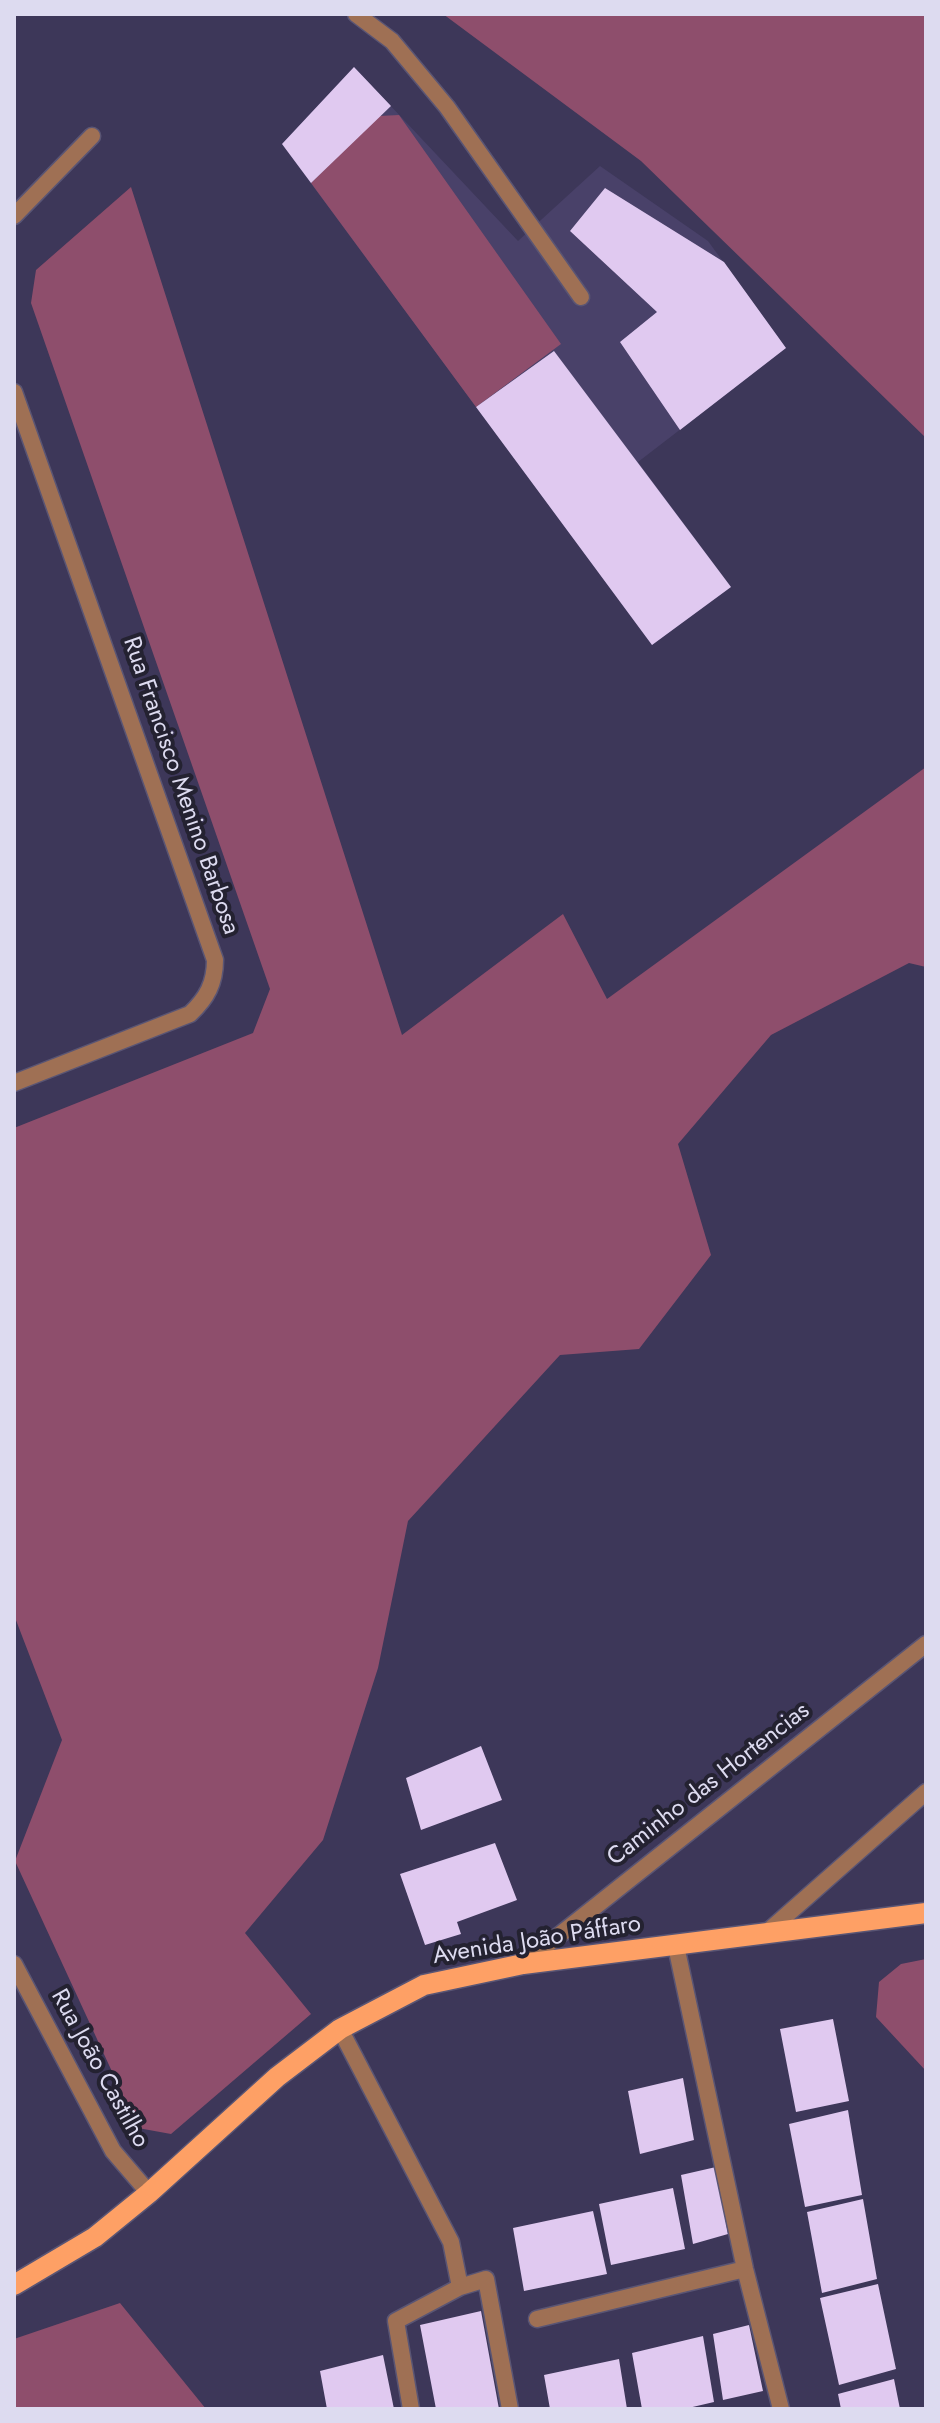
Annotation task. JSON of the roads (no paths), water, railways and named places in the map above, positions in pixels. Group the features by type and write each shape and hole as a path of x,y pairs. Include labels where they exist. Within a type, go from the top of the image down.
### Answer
{"main road":[{"name":"Avenida João Páffaro","path":"14,2285 95,2237 149,2193 277,2077 340,2029 424,1985 523,1964 926,1913"}],"street":[{"path":"356,14 392,41 447,107 581,297"},
{"path":"14,216 92,136"},
{"name":"Rua Francisco Menino Barbosa","path":"14,392 215,960 215,975 210,990 190,1014 14,1083"},
{"name":"Caminho das Hortencias","path":"523,1964 926,1644"},
{"path":"764,1935 926,1792"},
{"path":"676,1946 745,2269 781,2409"},
{"name":"Rua João Castilho","path":"14,1964 113,2151 149,2193"},
{"path":"340,2029 451,2242 460,2287"},
{"path":"537,2319 745,2269"},
{"path":"411,2409 396,2321 460,2287 486,2279 510,2409"}]}
